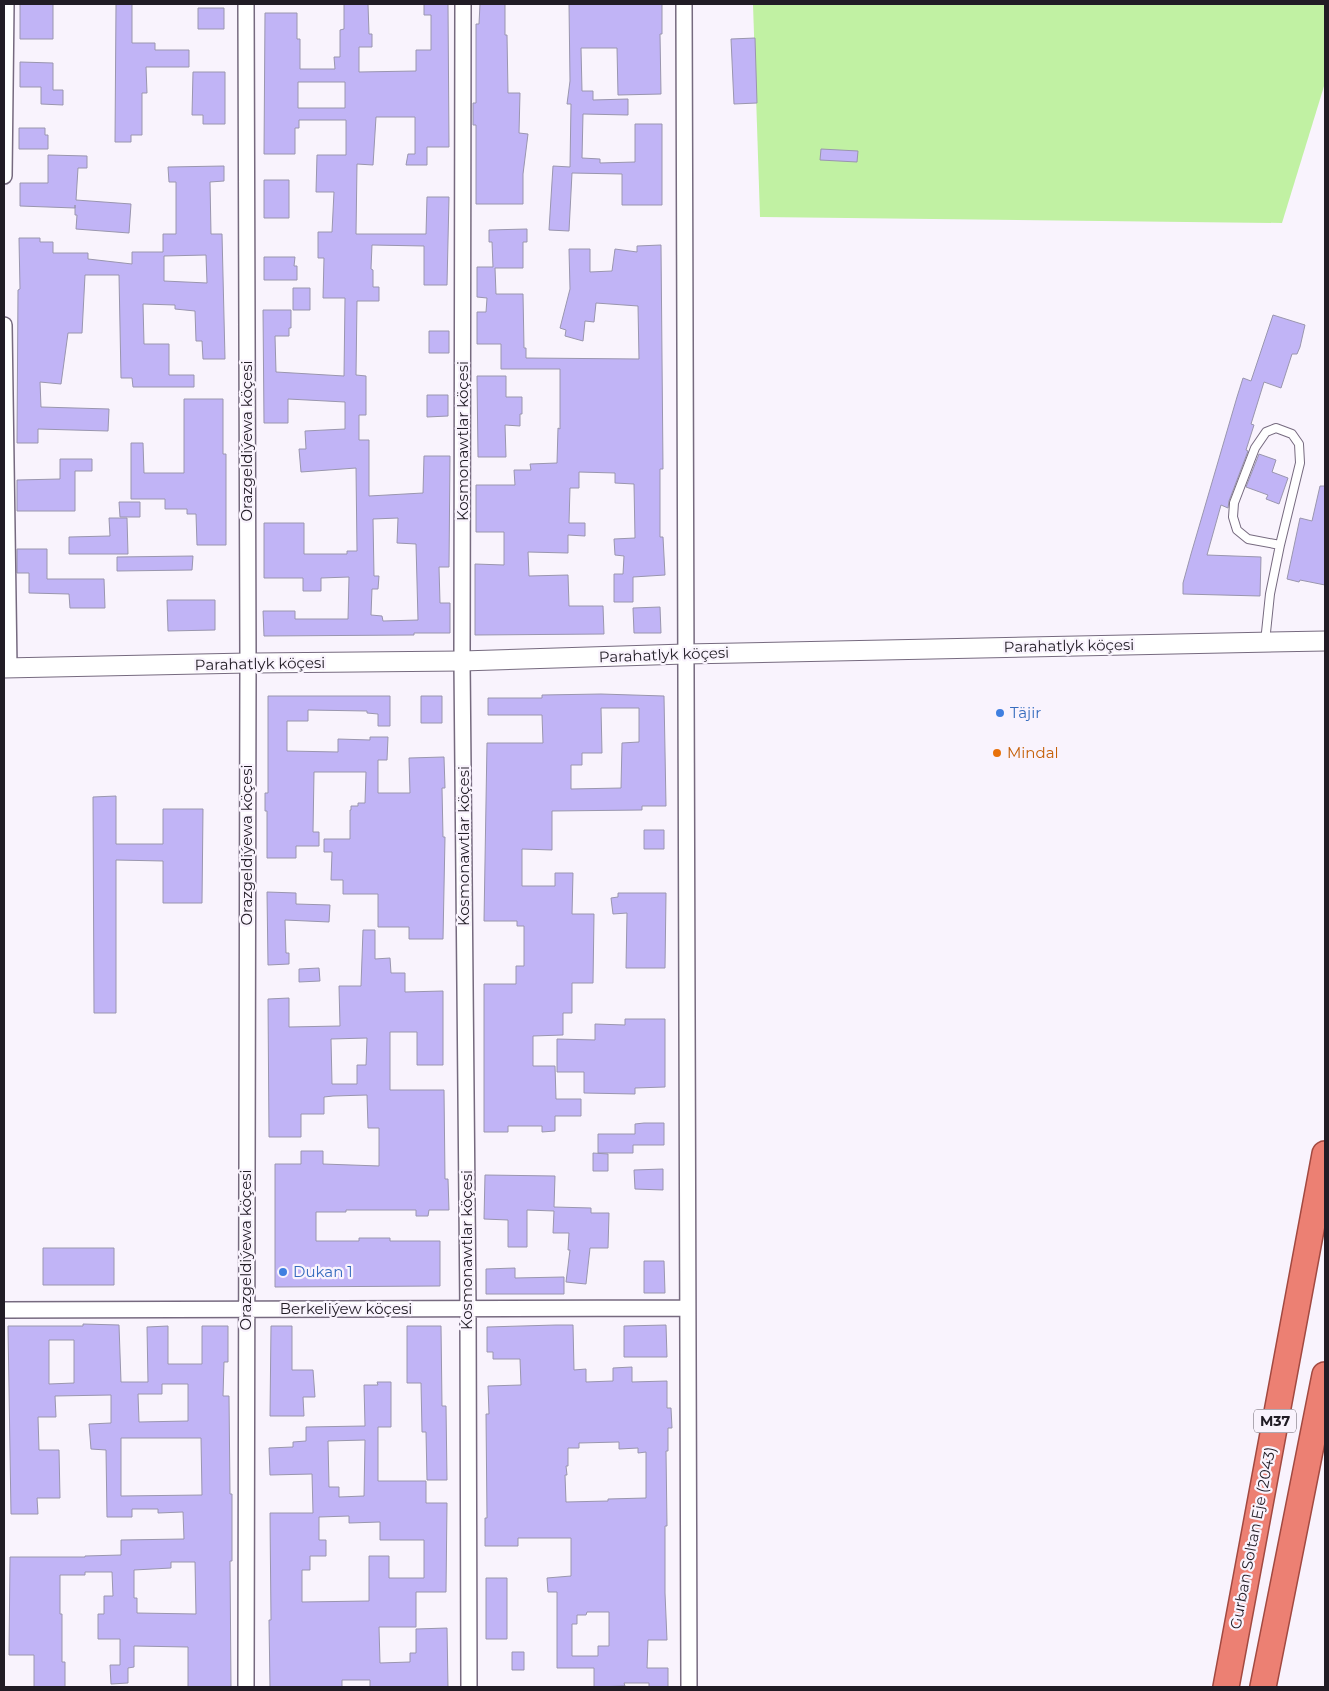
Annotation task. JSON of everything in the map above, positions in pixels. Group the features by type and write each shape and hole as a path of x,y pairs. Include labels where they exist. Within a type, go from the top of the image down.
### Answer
{"highway":[{"name":"Gurban Soltan Eje (2043)","path":"1226,1687 1325,1154"},
{"name":"M37","path":"1263,1687 1325,1376"},
{"path":"1266,1472 1304,1479"}],"street":[{"path":"4,176 6,4"},
{"name":"Orazgeldiýewa köçesi","path":"246,4 248,663 246,1687"},
{"name":"Kosmonawtlar köçesi","path":"464,4 462,662 468,1310 469,1687"},
{"path":"684,4 689,1687"},
{"path":"4,325 6,668"},
{"name":"Parahatlyk köçesi","path":"6,668 248,663 462,662 686,654 1325,641"},
{"name":"Berkeliýew köçesi","path":"4,1310 688,1308"}],"lane":[{"path":"1265,642 1270,594 1300,463 1299,444 1292,434 1276,428 1266,432 1255,448 1234,503 1232,517 1237,530 1248,539 1280,545"}],"green space":[{"path":"753,4 1325,4 1325,83 1282,223 760,217"}],"building":[{"path":"20,4 53,4 53,39 20,39"},
{"path":"116,4 132,4 132,43 155,43 155,50 189,50 189,67 146,67 147,93 142,93 142,135 131,135 131,142 115,142"},
{"path":"344,4 368,4 369,34 372,34 372,47 359,47 359,72 416,71 416,50 431,50 431,15 424,15 424,4 448,4 449,147 427,147 427,165 406,165 408,154 415,154 415,117 376,117 373,165 357,164 356,234 426,234 427,197 449,197 447,285 424,285 424,246 372,245 371,269 373,270 373,287 379,287 379,301 357,301 356,375 366,376 366,415 359,415 359,440 369,440 369,496 423,493 424,456 450,456 449,567 439,567 440,603 450,603 450,633 264,636 263,611 295,611 295,619 348,619 349,577 321,578 321,591 303,591 303,578 264,578 264,523 304,523 304,554 347,554 347,551 357,551 356,468 301,472 299,449 306,449 305,431 345,429 345,402 288,399 288,423 264,423 263,310 291,310 289,336 275,336 276,372 344,376 345,298 323,298 324,258 318,258 318,232 332,232 334,192 316,192 317,155 346,155 346,120 299,120 299,128 295,128 295,154 264,154 265,13 297,13 297,39 300,39 300,69 335,69 334,57 340,57 340,30 344,29","holes":["298,82 345,82 345,108 298,108","398,518 397,543 416,544 418,620 383,621 382,616 371,615 372,589 378,589 379,576 374,576 373,519"]},
{"path":"480,4 505,4 508,93 520,93 519,133 528,134 523,174 523,204 476,204 476,125 473,125 473,103 476,103 476,24 479,24"},
{"path":"569,4 662,4 662,34 660,34 661,94 618,95 617,48 581,48 582,91 593,91 593,100 628,99 628,115 583,114 582,158 600,159 600,163 635,162 635,124 662,124 662,205 622,205 622,174 572,173 569,231 549,230 553,166 570,167 571,104 567,104 570,81"},
{"path":"198,8 224,8 224,29 198,29"},
{"path":"755,38 757,103 734,104 731,39"},
{"path":"20,62 53,63 53,90 63,90 63,105 41,104 41,87 20,87"},
{"path":"193,72 225,72 225,124 203,124 203,115 192,115"},
{"path":"19,128 45,128 45,135 48,135 48,149 19,149"},
{"path":"821,149 858,151 857,162 820,160"},
{"path":"48,155 87,156 87,168 78,168 76,200 131,204 129,233 76,229 77,215 75,215 75,208 20,206 20,183 48,183"},
{"path":"224,166 224,181 210,182 211,234 222,234 225,359 203,359 202,341 196,341 195,311 175,309 175,305 143,304 144,344 169,344 169,375 194,375 194,387 133,387 132,378 121,378 119,275 85,275 82,333 68,333 61,384 40,382 41,407 109,409 108,431 38,429 38,443 17,443 19,238 40,238 40,242 53,242 53,253 88,253 88,259 132,264 132,252 163,252 163,234 176,234 176,182 169,182 168,167","holes":["206,255 207,283 164,281 164,256"]},
{"path":"264,180 289,180 289,218 264,218"},
{"path":"527,229 527,242 523,242 523,268 495,268 496,294 523,294 524,348 526,348 526,358 639,359 638,306 596,303 594,322 585,321 583,341 565,336 566,330 560,328 570,289 569,249 590,249 590,272 612,271 615,249 637,252 637,246 661,245 663,469 660,469 660,537 663,537 665,575 633,577 633,602 614,602 614,574 623,574 624,556 615,555 614,539 635,538 634,484 615,483 615,473 579,472 579,488 570,488 569,523 585,523 585,536 568,535 568,553 528,552 529,576 568,575 569,606 603,606 604,634 475,635 475,564 504,565 504,532 476,532 476,485 515,485 514,470 531,470 530,464 557,463 558,428 560,429 560,369 501,369 501,344 477,344 477,312 486,312 487,298 477,297 477,267 493,267 492,242 489,242 489,230"},
{"path":"264,257 295,257 294,266 297,266 297,280 264,280"},
{"path":"293,288 310,288 310,310 293,310"},
{"path":"1273,315 1305,325 1300,347 1297,354 1292,354 1281,388 1264,382 1251,424 1254,425 1246,450 1248,451 1228,508 1221,505 1207,555 1261,557 1260,596 1183,594 1183,583 1191,554 1243,378 1251,381"},
{"path":"429,331 449,331 449,353 429,353"},
{"path":"477,376 506,376 506,397 522,397 520,426 505,425 506,457 478,457"},
{"path":"427,395 448,395 448,416 427,417"},
{"path":"184,399 223,399 223,454 226,454 226,545 197,545 196,514 187,514 187,509 165,509 165,499 131,499 131,443 143,443 144,473 184,473"},
{"path":"1259,454 1276,460 1272,472 1288,478 1279,504 1266,499 1268,495 1246,487"},
{"path":"60,459 92,459 92,471 75,471 75,511 17,511 17,480 60,479"},
{"path":"1320,486 1325,486 1325,585 1287,579 1300,518 1312,521"},
{"path":"119,502 140,502 140,517 120,517"},
{"path":"109,518 127,518 128,554 69,554 69,537 110,536"},
{"path":"17,549 47,549 47,579 104,579 105,608 70,608 69,594 29,593 29,573 17,573"},
{"path":"193,556 192,570 117,571 117,557"},
{"path":"167,600 215,600 215,630 168,631"},
{"path":"660,607 661,633 634,633 633,608"},
{"path":"542,695 664,696 666,806 642,806 642,810 552,811 552,850 522,849 522,886 555,886 555,873 573,873 572,914 594,914 593,983 572,983 572,1013 563,1013 563,1035 533,1036 533,1066 555,1066 556,1099 581,1099 581,1116 555,1116 555,1131 542,1132 542,1126 508,1126 508,1132 484,1132 484,984 516,984 516,966 524,966 524,926 517,926 517,921 484,921 487,743 543,743 542,715 488,715 488,698 542,698","holes":["601,708 639,708 639,742 622,743 621,788 571,789 571,765 582,765 582,753 602,753"]},
{"path":"268,696 390,696 390,726 378,726 378,714 367,713 367,711 308,710 308,721 287,721 287,751 338,752 338,739 370,740 370,737 388,737 387,760 378,760 378,793 410,793 409,758 444,757 445,788 442,788 443,837 445,837 443,939 409,939 409,927 378,927 378,894 343,894 343,880 331,880 332,852 324,852 324,839 350,839 350,810 351,806 365,803 366,772 314,772 313,832 319,832 319,846 296,846 296,858 267,858 265,793 268,793"},
{"path":"421,696 442,696 442,723 421,723"},
{"path":"116,796 116,844 163,844 163,809 203,809 202,903 163,903 163,861 116,860 116,1013 94,1013 93,797"},
{"path":"644,830 664,830 664,849 644,849"},
{"path":"267,892 296,893 296,904 330,905 329,922 285,920 286,953 289,953 289,964 268,965"},
{"path":"618,893 666,893 665,968 626,968 627,913 613,914 611,898 618,897"},
{"path":"363,930 375,930 375,959 390,958 391,973 405,973 405,992 443,991 443,1065 417,1065 417,1032 390,1032 390,1090 444,1090 445,1179 448,1179 449,1210 429,1210 428,1216 416,1216 416,1210 316,1212 316,1241 359,1241 359,1238 390,1238 390,1241 440,1241 440,1286 275,1287 275,1164 301,1164 301,1151 323,1151 323,1164 379,1166 379,1128 368,1128 367,1095 333,1096 324,1097 324,1114 301,1114 301,1137 269,1137 268,999 289,998 289,1027 340,1026 339,986 361,986","holes":["367,1038 366,1065 357,1065 357,1084 332,1084 331,1039"]},
{"path":"319,968 320,981 299,982 299,969"},
{"path":"625,1019 665,1019 665,1087 635,1088 635,1094 584,1093 584,1072 557,1072 557,1039 595,1040 595,1024 625,1025"},
{"path":"664,1123 664,1145 633,1145 633,1153 598,1153 598,1134 635,1134 635,1124"},
{"path":"593,1153 608,1154 608,1171 593,1171"},
{"path":"663,1169 663,1190 635,1189 634,1170"},
{"path":"485,1175 555,1176 554,1207 591,1208 591,1213 609,1213 608,1248 590,1248 586,1284 566,1282 570,1250 568,1250 569,1233 553,1233 554,1211 527,1210 527,1247 508,1247 508,1220 484,1219"},
{"path":"43,1248 114,1248 114,1285 43,1285"},
{"path":"644,1261 664,1261 665,1293 644,1293"},
{"path":"515,1268 515,1278 564,1277 564,1294 486,1294 486,1269"},
{"path":"83,1324 119,1325 121,1382 148,1382 147,1327 168,1326 168,1364 202,1364 202,1326 228,1326 228,1362 224,1362 223,1396 229,1396 230,1494 232,1494 232,1561 230,1561 231,1687 188,1687 188,1647 134,1646 134,1667 128,1668 128,1683 111,1684 110,1665 120,1665 120,1639 98,1639 98,1614 104,1614 104,1596 113,1596 112,1572 85,1572 85,1575 60,1575 62,1662 65,1662 65,1687 34,1687 34,1655 9,1655 10,1557 121,1555 121,1540 184,1539 183,1512 158,1513 158,1509 132,1509 132,1517 107,1517 106,1450 91,1449 89,1424 111,1423 111,1395 55,1396 56,1417 38,1417 39,1450 59,1450 60,1498 37,1498 38,1514 11,1514 8,1326 83,1326","holes":["49,1340 74,1340 74,1383 49,1384","162,1384 188,1384 188,1421 139,1422 138,1394 162,1394","121,1438 201,1438 202,1495 121,1496","171,1562 195,1562 196,1614 137,1613 137,1598 134,1598 134,1570 171,1568"]},
{"path":"573,1325 574,1370 586,1369 586,1382 613,1381 613,1368 632,1367 632,1382 667,1381 667,1408 671,1408 672,1428 668,1428 668,1451 666,1451 667,1526 665,1526 665,1593 667,1640 648,1640 647,1668 668,1668 668,1687 649,1687 649,1683 624,1683 625,1686 594,1687 594,1668 557,1668 557,1592 548,1592 547,1578 571,1576 571,1538 518,1538 518,1546 485,1546 485,1518 487,1518 486,1414 489,1414 488,1386 521,1385 520,1359 493,1359 493,1352 487,1352 487,1327","holes":["619,1442 619,1449 638,1448 638,1453 646,1452 646,1498 566,1502 565,1475 567,1475 568,1448 579,1448 579,1443","587,1612 609,1612 609,1646 598,1646 598,1656 572,1656 572,1624 577,1624 577,1615 586,1615"]},
{"path":"666,1325 667,1357 624,1357 624,1326"},
{"path":"271,1326 292,1326 292,1370 313,1370 315,1397 303,1397 304,1416 270,1416"},
{"path":"407,1326 441,1326 442,1406 446,1406 447,1480 427,1480 426,1432 422,1432 421,1383 407,1383"},
{"path":"377,1382 391,1382 391,1427 378,1427 378,1481 426,1481 426,1503 447,1503 446,1592 416,1592 416,1627 379,1627 380,1663 410,1662 410,1653 416,1653 416,1629 447,1628 448,1687 370,1687 370,1680 342,1680 342,1687 270,1687 270,1513 313,1513 312,1474 270,1475 269,1448 293,1447 293,1442 306,1441 306,1427 365,1426 364,1385 378,1385","holes":["365,1440 364,1496 339,1497 339,1487 329,1487 328,1441","349,1516 349,1523 380,1522 380,1540 424,1540 424,1578 389,1578 389,1556 369,1556 369,1601 302,1602 302,1570 310,1570 310,1556 326,1556 326,1540 319,1540 319,1517"]},
{"path":"486,1578 507,1578 507,1639 486,1639"},
{"path":"512,1652 524,1652 524,1670 512,1670"}],"place":[{"name":"Täjir","path":"1000,713"},
{"name":"Mindal","path":"997,753"},
{"name":"Dukan 1","path":"283,1272"}]}
